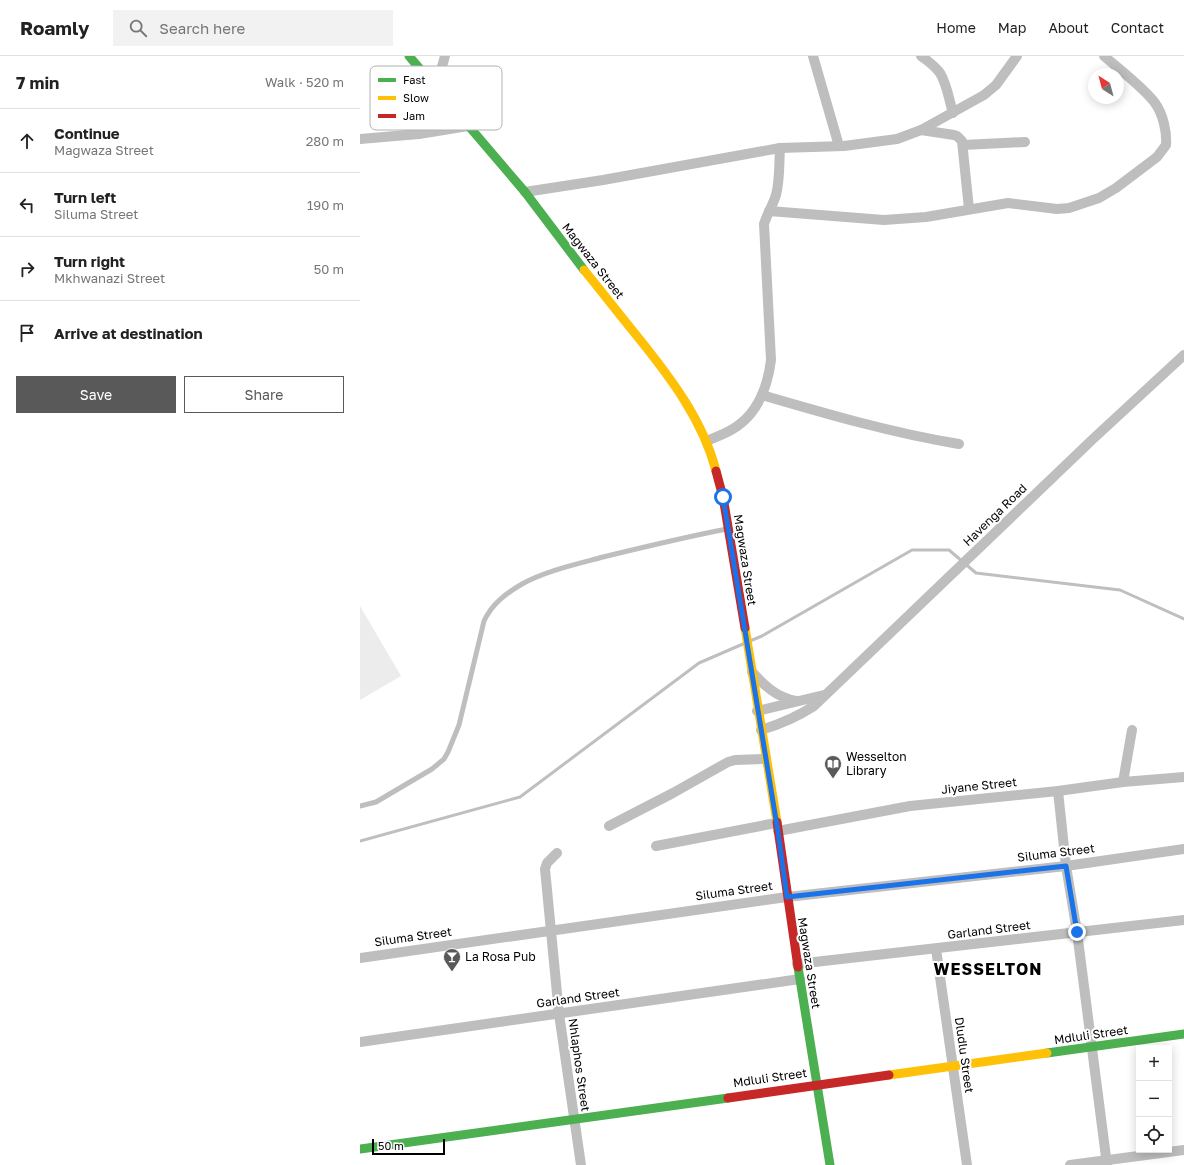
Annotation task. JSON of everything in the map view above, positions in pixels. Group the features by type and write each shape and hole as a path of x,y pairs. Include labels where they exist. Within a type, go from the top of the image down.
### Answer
{"street":[{"name":"Magwaza Street","path":"409,56 417,66"},
{"path":"442,66 445,56"},
{"path":"813,56 839,146"},
{"path":"921,56 940,74 953,113"},
{"path":"525,192 603,180 780,148 869,144 897,139 921,130 953,113 993,88 1017,56"},
{"path":"769,211 884,220 926,217 1008,203 1057,209 1069,208 1082,204 1116,188 1128,180 1163,150 1166,145 1166,137 1162,121 1155,104 1146,93 1104,56"},
{"path":"360,139 419,134 444,130"},
{"name":"Magwaza Street","path":"471,130 525,192 584,270 659,364 694,416 707,441 713,458 723,497 750,658 797,964 830,1165"},
{"path":"921,130 957,136 962,141 969,209"},
{"path":"963,145 1025,142"},
{"path":"707,441 740,425 756,407 762,395 768,376 771,360 764,224 773,203 777,187 780,148"},
{"name":"Havenga Road","path":"761,730 787,722 814,706 1094,438 1184,355"},
{"path":"762,395 888,430 959,444"},
{"path":"752,672 772,692 784,698 799,701"},
{"name":"Havenga Road","path":"758,711 824,695"},
{"path":"1122,782 1132,730"},
{"path":"609,826 674,793 728,762 735,760 766,759"},
{"name":"Jiyane Street","path":"656,846 910,806 1058,791 1122,782 1184,777"},
{"path":"1058,791 1066,866 1077,932 1107,1163"},
{"name":"Siluma Street","path":"360,958 787,897 1066,866 1184,849"},
{"name":"Nhlaphos Street","path":"557,853 547,863 545,869 559,1014 581,1165"},
{"name":"Garland Street","path":"797,964 1184,920"},
{"name":"Dludlu Street","path":"936,949 967,1165"},
{"name":"Garland Street","path":"360,1042 800,979"},
{"name":"Mdluli Street","path":"360,1148 1184,1034"},
{"path":"1070,1165 1107,1163 1184,1150"}],"lane":[{"path":"360,806 376,802 432,769 444,759 459,725 484,622 490,609 499,600 511,591 536,578 576,564 668,541 728,529"}],"shaded area":[{"path":"360,606 401,676 360,700"}],"waterway":[{"path":"750,641 762,636 912,550 949,550 976,573 1120,590 1184,619"},
{"path":"360,841 520,797 699,663 743,644"}],"traffic: fast":[{"path":"409,56 418,66"},
{"path":"472,130 525,192 584,270"},
{"path":"798,967 830,1165"},
{"path":"1047,1053 1184,1034"},
{"path":"360,1149 728,1098"}],"traffic: slow":[{"path":"584,270 673,383 703,434 716,471"},
{"path":"745,628 777,822"},
{"path":"889,1075 1047,1053"}],"traffic: jam":[{"path":"716,471 723,497 745,628"},
{"path":"777,822 798,967"},
{"path":"728,1098 889,1075"}],"place":[{"name":"Wesselton Library","path":"833,779"},
{"name":"La Rosa Pub","path":"452,972"}],"district":[{"name":"WESSELTON","path":"988,969"}],"route":[{"path":"723,497 778,832 787,897 1066,866 1077,932"}]}
